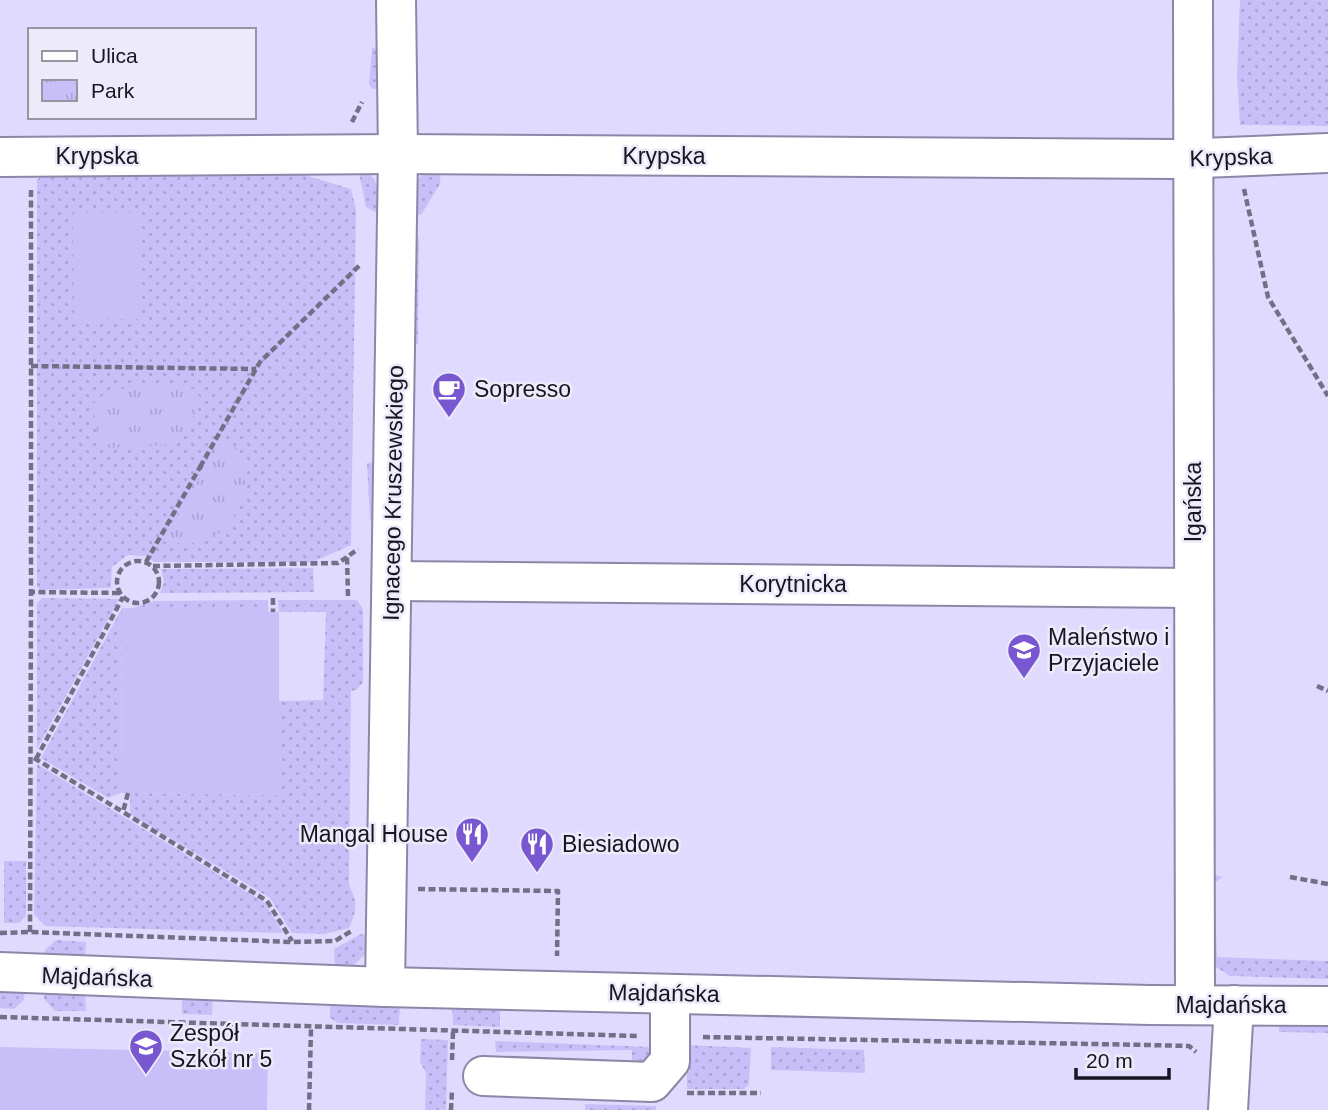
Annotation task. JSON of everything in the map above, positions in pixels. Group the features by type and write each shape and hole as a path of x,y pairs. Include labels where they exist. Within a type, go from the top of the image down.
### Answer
{"street":[{"name":"Ignacego Kruszewskiego","path":"385,986 398,154 396,0"},
{"name":"Igańska","path":"1193,0 1191,158 1195,1004"},
{"name":"Krypska","path":"0,157 398,154 1191,158 1328,153"},
{"name":"Korytnicka","path":"392,581 1194,588"},
{"name":"Majdańska","path":"0,972 385,986 1328,1006"},
{"path":"482,1076 652,1082 670,1061 670,993"},
{"path":"1228,1110 1234,1005"}],"path":[{"path":"347,130 365,97"},
{"path":"30,932 34,758 31,592 31,181"},
{"path":"1243,182 1268,297 1328,396"},
{"path":"146,562 202,468 256,369 362,263"},
{"path":"31,366 256,369"},
{"path":"122,595 117,583 119,573 125,564 135,560 153,566 338,563 360,548 360,539"},
{"path":"347,556 348,596"},
{"path":"31,592 122,595 138,604 153,597 160,582 153,566"},
{"path":"34,758 122,595"},
{"path":"273,598 273,612"},
{"path":"1317,686 1328,691"},
{"path":"34,758 267,901 292,942"},
{"path":"123,812 128,793"},
{"path":"1290,877 1328,884"},
{"path":"408,889 558,891 557,958"},
{"path":"0,933 292,942 335,940 356,929 361,922"},
{"path":"0,1017 33,1018"},
{"path":"309,1110 311,1029"},
{"path":"682,1093 761,1093"}],"green space":[{"path":"1240,0 1328,0 1328,126 1240,125 1237,76"},
{"path":"372,48 381,49 382,88 373,89 369,85"},
{"path":"358,168 366,171 375,181 379,214 366,207"},
{"path":"441,169 440,184 421,215 412,214 414,189 419,178"},
{"path":"44,173 305,175 351,189 356,210 351,545 313,562 154,562 145,556 128,555 112,567 111,588 41,590 37,587 37,180"},
{"path":"73,213 138,213 138,319 74,320"},
{"path":"415,234 419,239 418,344 415,345 409,341"},
{"path":"135,387 193,389 200,397 185,431 169,445 105,448 98,443 93,404 101,397"},
{"path":"224,436 241,458 244,472 245,487 236,514 216,535 203,541 163,541"},
{"path":"374,462 375,523 370,520 367,463"},
{"path":"313,568 314,592 160,593 164,582 161,569"},
{"path":"42,598 119,599 37,749 37,603"},
{"path":"268,600 268,612 130,609 154,601"},
{"path":"278,600 357,600 363,609 363,683 351,691 349,885 354,897 355,911 349,928 325,934 292,933 270,898 130,814 130,793 279,795 277,701 323,700 326,612 279,612"},
{"path":"122,608 121,793 108,798 41,758"},
{"path":"122,608 279,612 279,795 121,793"},
{"path":"37,764 265,903 283,933 45,926 34,914"},
{"path":"4,861 26,861 26,916 19,923 4,923"},
{"path":"1211,874 1223,877 1214,883 1217,957 1328,961 1328,979 1230,976 1213,965"},
{"path":"361,934 370,935 366,953 352,967 335,969 334,949"},
{"path":"56,940 86,942 85,962 44,957 45,950"},
{"path":"0,988 25,988 24,1000 14,1009 0,1008"},
{"path":"44,990 85,991 86,1011 55,1011 44,999"},
{"path":"213,994 212,1015 182,1014 182,997"},
{"path":"330,997 400,1006 399,1025 338,1023 330,1018"},
{"path":"452,1006 500,1007 500,1027 453,1025"},
{"path":"1279,1020 1328,1020 1328,1033 1279,1032"},
{"path":"421,1039 448,1040 446,1110 425,1110 426,1073 420,1062"},
{"path":"495,1041 652,1047 652,1065 632,1071 632,1050 496,1052"},
{"path":"687,1045 751,1048 749,1084 744,1089 687,1089"},
{"name":"Zespół Szkół nr 5","path":"0,1047 268,1053 267,1110 0,1110"},
{"path":"771,1047 864,1050 865,1073 771,1070"},
{"path":"585,1104 656,1106 656,1110 585,1110"}],"place":[{"name":"Sopresso","path":"449,419"},
{"name":"Maleństwo i Przyjaciele","path":"1024,680"},
{"name":"Mangal House","path":"472,864"},
{"name":"Biesiadowo","path":"537,874"},
{"name":"Zespół Szkół nr 5","path":"146,1076"}]}
